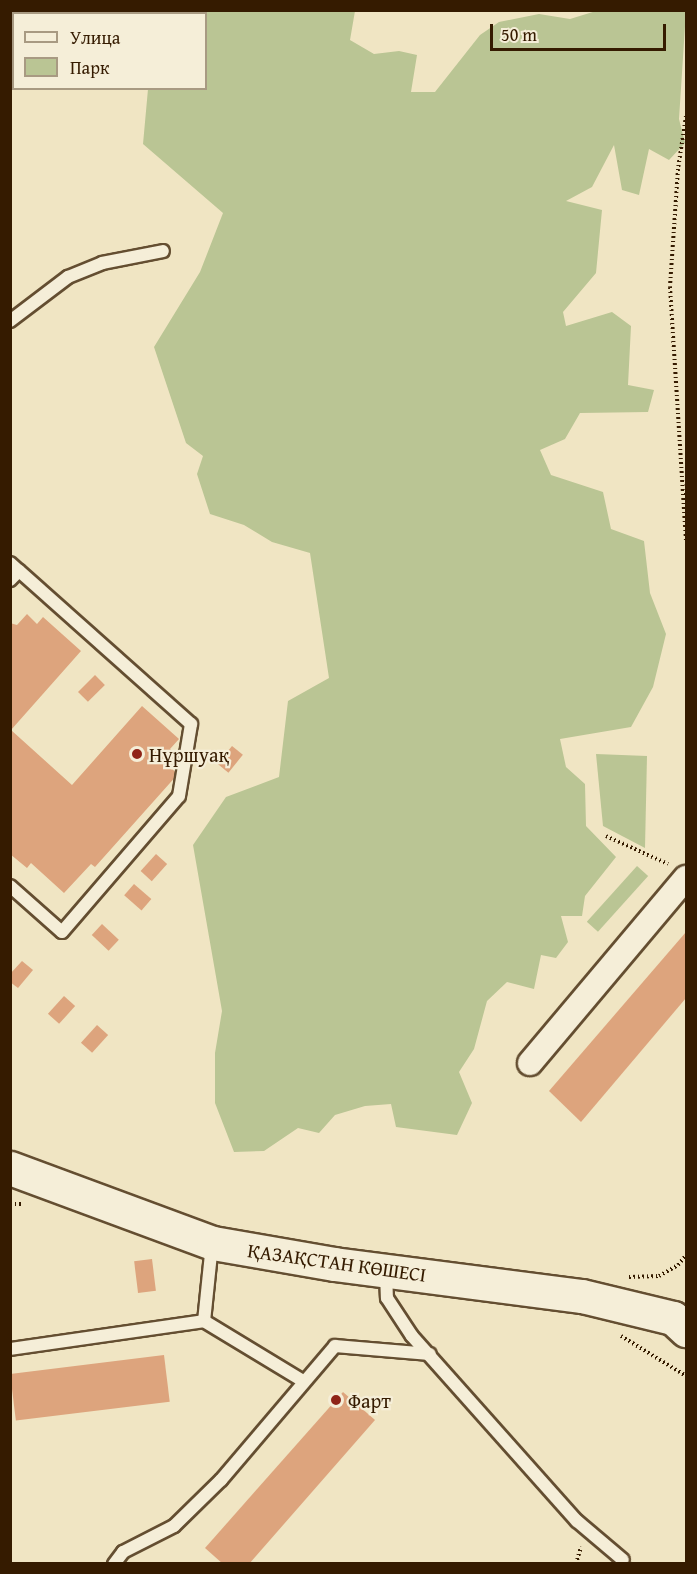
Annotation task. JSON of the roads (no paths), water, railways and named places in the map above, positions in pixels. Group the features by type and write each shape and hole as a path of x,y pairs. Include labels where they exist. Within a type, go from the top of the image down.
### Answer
{"street":[{"path":"530,1063 682,873"},
{"name":"ҚАЗАҚСТАН КӨШЕСІ","path":"10,1168 213,1243 386,1271 518,1285 682,1317"}],"lane":[{"path":"10,321 68,277 102,263 162,250"},
{"path":"10,886 62,932 179,796 191,724 13,571"},
{"path":"204,1321 213,1243"},
{"path":"386,1271 387,1298 412,1336 430,1354 453,1386 577,1521 622,1560"},
{"path":"10,1349 204,1321 303,1381"},
{"path":"114,1563 123,1552 174,1526 221,1480 335,1346 430,1354"}],"place":[{"name":"Нұршуақ","path":"137,754"},
{"name":"Фарт","path":"336,1400"}]}
